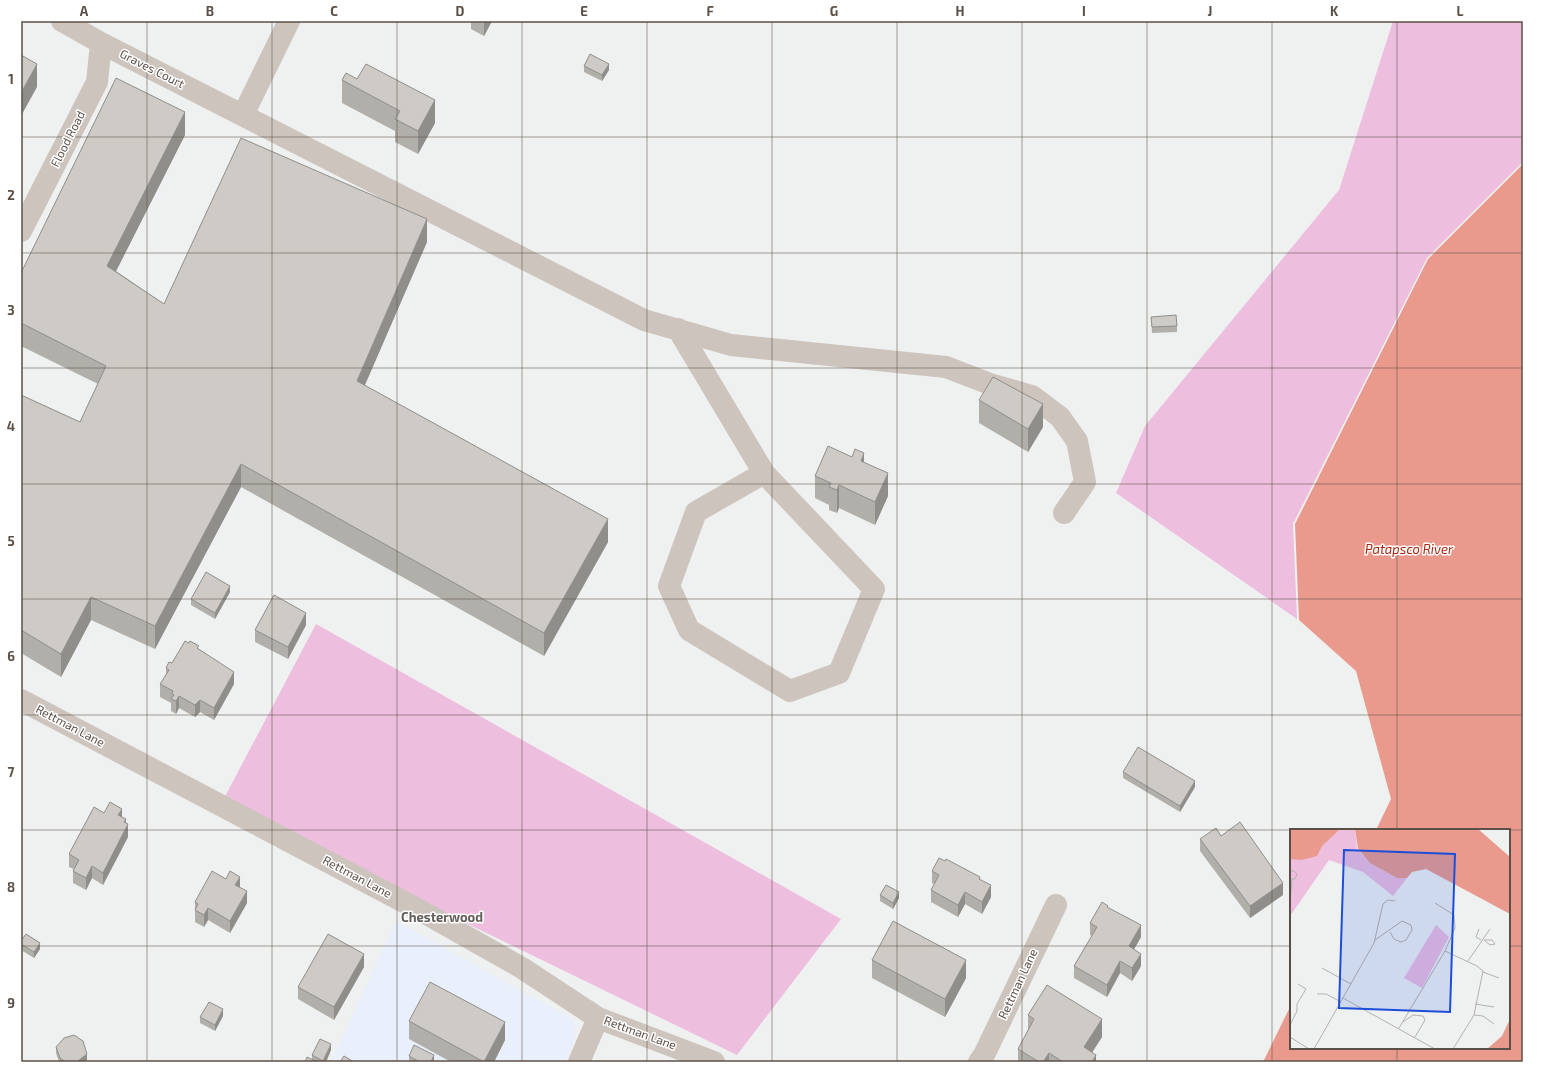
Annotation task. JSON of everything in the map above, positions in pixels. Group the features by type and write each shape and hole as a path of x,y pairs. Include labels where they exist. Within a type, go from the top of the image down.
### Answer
{"street":[{"name":"Graves Court","path":"62,21 644,320 731,345 946,367 990,384 1032,396 1060,417 1077,441 1085,482 1064,513"},
{"path":"243,115 289,21"},
{"name":"Flood Road","path":"21,231 97,82 101,42"},
{"path":"678,330 764,473 874,589 839,673 790,691 689,630 669,586 696,512 764,473"},
{"name":"Rettman Lane","path":"21,700 423,912 522,968 598,1018 714,1062"},
{"name":"Rettman Lane","path":"979,1062 984,1055 1056,905"},
{"path":"580,1062 598,1018"}],"shaded area":[{"path":"1393,21 1523,21 1523,162 1427,258 1293,524 1297,619 1116,493 1145,426 1339,190"},
{"path":"316,624 841,919 737,1055 221,804"},
{"path":"396,921 574,1020 575,1040 565,1062 331,1062"}],"water":[{"name":"Patapsco River","path":"1523,164 1523,1062 1263,1062 1290,1007 1290,1049 1510,1049 1510,829 1376,829 1391,799 1356,671 1299,620 1295,524 1428,259"}],"building":[{"path":"590,54 609,64 602,75 584,66"},
{"path":"21,55 37,64 21,93"},
{"path":"366,64 435,100 418,131 395,119 400,111 342,80 346,73 357,79"},
{"path":"116,78 185,112 107,266 164,304 241,138 427,219 357,381 608,519 544,633 241,464 155,626 91,597 61,654 21,630 21,395 80,422 106,366 21,323 21,273"},
{"path":"1176,315 1177,326 1152,327 1151,317"},
{"path":"993,377 1043,404 1028,429 979,400"},
{"path":"828,446 852,457 855,449 864,453 861,461 888,473 875,502 839,485 837,490 829,487 831,483 815,476"},
{"path":"206,572 230,586 215,613 191,599"},
{"path":"274,595 306,613 288,647 255,630"},
{"path":"185,641 189,643 190,641 199,646 197,648 234,672 214,708 200,700 195,705 179,696 176,701 171,699 174,695 172,693 173,691 160,684 169,670 166,668 169,662 172,663"},
{"path":"1138,747 1195,781 1180,806 1123,772"},
{"path":"110,802 122,809 118,815 126,819 124,822 128,824 103,873 92,866 86,878 73,871 79,860 69,854 94,807 104,813"},
{"path":"1240,822 1283,883 1250,906 1200,839 1216,828 1221,836"},
{"path":"939,858 945,861 946,859 980,877 979,879 991,885 982,902 965,892 958,905 931,890 939,875 932,871"},
{"path":"212,871 226,879 230,871 240,877 235,885 247,891 230,921 208,908 204,915 195,910 198,904 195,902"},
{"path":"886,885 899,892 893,903 880,895"},
{"path":"1102,902 1108,906 1107,907 1141,925 1129,946 1141,954 1132,968 1120,961 1107,985 1074,966 1097,927 1090,923"},
{"path":"893,921 966,960 945,999 872,960"},
{"path":"26,934 40,943 34,952 21,944 21,941"},
{"path":"328,934 364,954 334,1007 298,987"},
{"path":"430,982 505,1022 484,1062 409,1021"},
{"path":"1047,985 1102,1019 1084,1047 1096,1055 1092,1062 1063,1062 1049,1053 1043,1062 1039,1062 1018,1049 1034,1019 1028,1015"},
{"path":"209,1002 223,1009 215,1025 200,1017"},
{"path":"74,1035 83,1041 87,1054 76,1062 66,1062 60,1058 56,1047 64,1038"},
{"path":"320,1039 331,1044 323,1061 312,1055"},
{"path":"414,1045 434,1055 431,1062 420,1062 409,1056"},
{"path":"344,1056 354,1062 340,1062"},
{"path":"307,1057 318,1062 305,1062"}],"district":[{"name":"Chesterwood","path":"442,917"}]}
